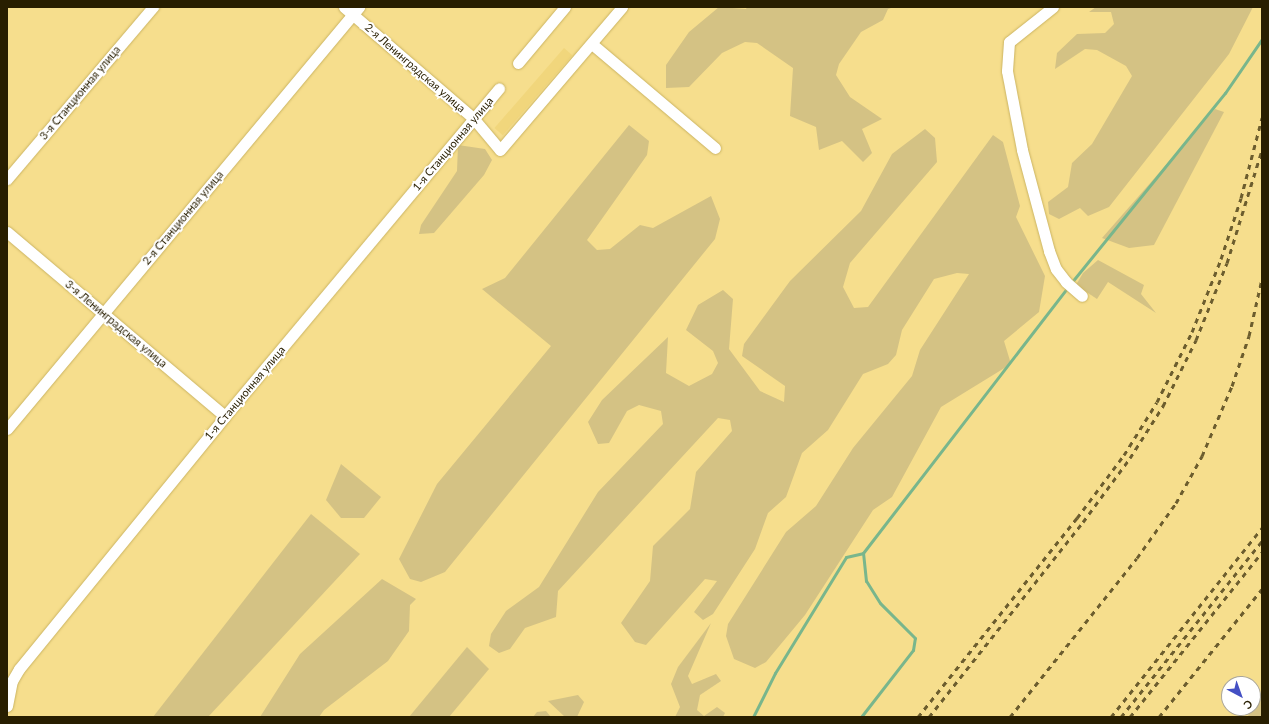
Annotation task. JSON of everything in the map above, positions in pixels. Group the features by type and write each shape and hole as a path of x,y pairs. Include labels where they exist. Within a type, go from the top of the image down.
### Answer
{"street":[{"name":"3-я Станционная улица","path":"7,179 153,7"},
{"path":"518,63 565,7"},
{"path":"622,7 592,44 715,148"},
{"path":"1053,7 1009,42 1007,71 1022,150 1049,251 1059,273 1082,296"},
{"name":"2-я Ленинградская улица","path":"352,9 474,119 500,150 592,44"},
{"name":"2-я Станционная улица","path":"7,429 352,9"},
{"name":"1-я Станционная улица","path":"7,706 12,681 19,669 225,416 499,88"},
{"name":"3-я Ленинградская улица","path":"7,232 225,416"}],"shaded area":[{"path":"719,7 746,9 747,7 894,7 888,9 883,20 861,32 839,64 836,75 850,97 882,119 862,129 872,153 863,162 842,141 819,150 816,127 790,116 793,68 757,43 745,42 722,53 689,87 666,88 666,65 689,32"},
{"path":"1096,7 1253,7 1229,54 1109,207 1088,216 1080,208 1059,219 1049,214 1048,202 1068,187 1072,163 1092,144 1132,76 1126,66 1097,50 1085,49 1055,69 1057,53 1077,34 1105,33 1114,24 1111,12 1089,12"},
{"path":"564,48 572,55 503,135 494,128"},
{"path":"1215,109 1224,112 1154,245 1129,248 1102,238"},
{"path":"629,125 649,141 647,155 587,240 597,250 610,249 640,225 653,228 711,196 720,219 715,239 445,572 421,582 410,579 399,559 437,484 551,346 482,289 505,278"},
{"path":"925,129 935,138 937,162 850,263 843,287 854,308 868,307 993,135 1003,142 1020,206 1016,217 1045,276 1039,312 1004,341 1011,364 941,407 892,497 873,510 805,615 766,662 755,668 734,659 726,636 728,624 786,532 816,506 853,448 912,376 920,350 969,274 957,273 934,279 902,330 896,355 888,364 863,374 828,430 802,453 786,497 768,513 755,549 713,614 703,620 694,612 717,581 705,579 646,645 635,642 621,623 650,581 653,546 690,509 696,472 732,431 730,420 718,418 558,591 556,617 525,628 510,649 499,653 489,646 491,634 506,611 539,587 598,492 663,424 661,411 639,405 627,411 609,443 598,444 588,422 602,400 668,337 666,373 689,386 712,374 718,363 713,351 686,330 698,305 723,290 733,299 729,349 760,391 784,402 785,386 742,356 744,344 790,281 861,211 892,154"},
{"path":"458,145 485,149 492,160 484,175 434,233 419,234 421,225 457,171"},
{"path":"1098,260 1144,285 1141,294 1156,313 1108,282 1097,299 1076,285 1083,273"},
{"path":"341,464 381,497 364,518 341,518 326,500"},
{"path":"311,514 360,554 208,717 153,717"},
{"path":"382,579 416,599 410,605 409,631 388,661 324,710 319,717 260,717 300,654"},
{"path":"711,623 688,676 692,684 716,674 721,681 700,695 697,710 704,716 717,707 725,713 723,717 675,717 680,707 671,684 678,667"},
{"path":"467,647 489,669 449,717 409,717"},
{"path":"578,695 584,702 577,717 565,717 548,701"},
{"path":"1262,695 1262,717 1247,717 1261,716"},
{"path":"546,711 551,717 533,717 537,712"}],"waterway":[{"path":"1071,283 1225,93 1262,39"},
{"path":"753,717 775,673 846,557 863,553 1068,287"},
{"path":"861,717 913,650 915,638 880,603 866,581 863,553"}],"railway":[{"path":"918,717 1077,518 1124,455 1157,402 1192,332 1221,259 1241,198 1262,118"},
{"path":"929,717 1083,522 1130,458 1163,406 1196,340 1227,263 1262,150"},
{"path":"1010,717 1137,558 1176,503 1202,456 1232,386 1249,336 1262,279"},
{"path":"1111,717 1262,528"},
{"path":"1121,717 1262,541"},
{"path":"1130,717 1262,552"},
{"path":"1159,717 1262,589"}]}
